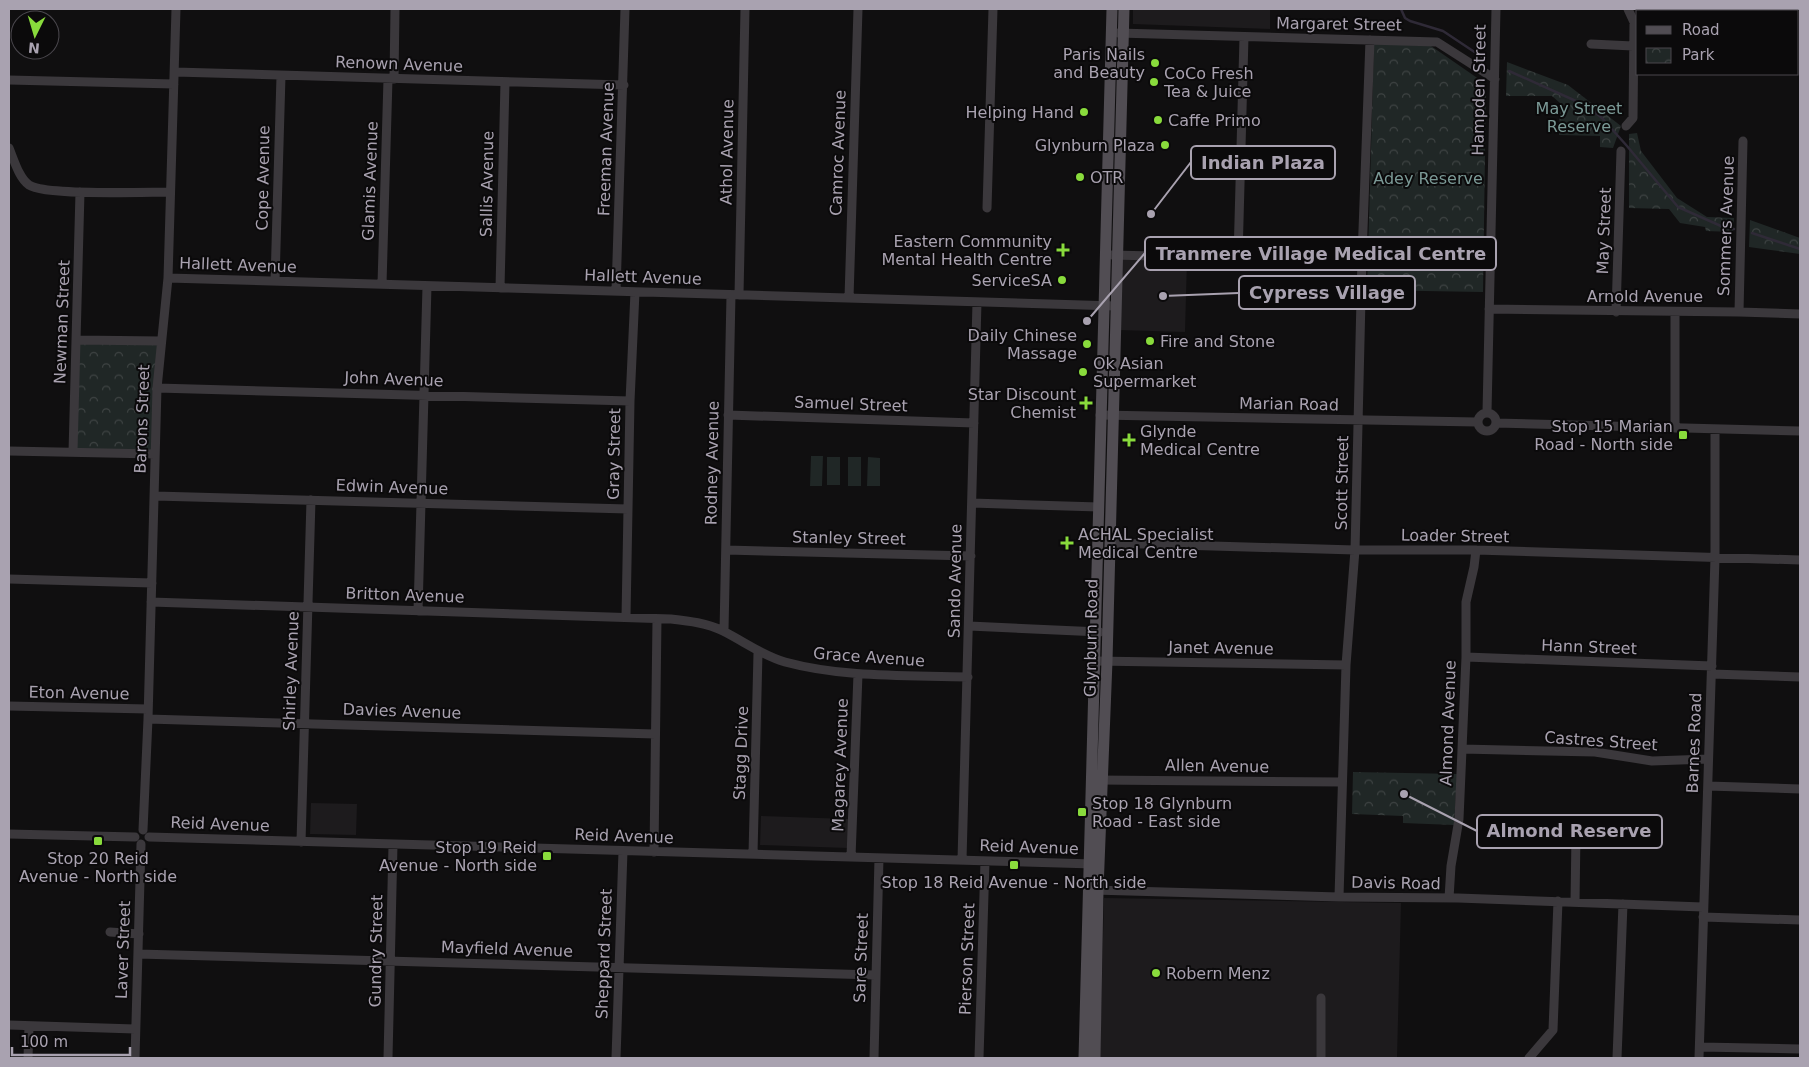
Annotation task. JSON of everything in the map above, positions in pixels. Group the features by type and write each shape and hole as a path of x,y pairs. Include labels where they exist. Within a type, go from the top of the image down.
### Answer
{"main road":[{"name":"Glynburn Road","path":"1094,864 1091,780 1095,661 1094,632 1112,9"},
{"name":"Glynburn Road","path":"1084,1058 1094,864 1103,780 1124,9"},
{"path":"1105,224 1112,218 1119,194"},
{"name":"Glynburn Road","path":"1093,890 1095,1058"}],"street":[{"name":"Barons Street","path":"146,834 157,388 168,278 176,9"},
{"name":"Glamis Avenue","path":"382,284 395,9"},
{"name":"Freeman Avenue","path":"616,291 625,9"},
{"name":"Athol Avenue","path":"735,295 745,9"},
{"name":"Camroc Avenue","path":"849,298 858,9"},
{"path":"988,208 992,9"},
{"name":"Hampden Street","path":"1487,412 1496,9"},
{"path":"1626,126 1633,118 1634,22 1628,9"},
{"name":"Margaret Street","path":"1111,33 1437,42 1495,79"},
{"path":"1238,258 1244,37"},
{"name":"Scott Street","path":"1339,897 1346,665 1355,550 1362,257 1370,40"},
{"path":"1591,44 1633,46"},
{"name":"Renown Avenue","path":"174,72 624,85"},
{"name":"Cope Avenue","path":"275,281 281,76"},
{"path":"9,80 174,84"},
{"name":"Sallis Avenue","path":"500,288 505,82"},
{"name":"Sommers Avenue","path":"1739,312 1743,141"},
{"path":"9,148 25,181 36,189 80,192 170,192"},
{"name":"May Street","path":"1616,312 1621,151"},
{"name":"Newman Street","path":"73,452 80,192"},
{"path":"1105,254 1238,258 1362,257"},
{"name":"Hallett Avenue","path":"168,278 1116,306"},
{"path":"418,611 427,286"},
{"name":"Gray Street","path":"626,617 634,292"},
{"name":"Rodney Avenue","path":"724,631 728,415 735,295"},
{"name":"Sando Avenue","path":"962,860 977,302"},
{"name":"Arnold Avenue","path":"1489,309 1800,314"},
{"path":"1675,428 1676,312"},
{"path":"77,340 161,341"},
{"name":"John Avenue","path":"157,388 630,401"},
{"path":"1487,412 1494,416 1496,423 1493,429 1484,431 1480,429 1477,422 1480,414 1487,412"},
{"name":"Samuel Street","path":"728,415 974,423"},
{"name":"Marian Road","path":"1100,415 1477,422"},
{"path":"1496,423 1800,431"},
{"name":"Barnes Road","path":"1699,1058 1715,558 1715,429"},
{"path":"9,450 155,454"},
{"name":"Edwin Avenue","path":"155,496 628,509"},
{"name":"Shirley Avenue","path":"301,842 310,500"},
{"path":"972,503 1099,506"},
{"name":"Loader Street","path":"1110,543 1355,550 1476,550 1800,560"},
{"name":"Stanley Street","path":"726,550 971,556"},
{"name":"Almond Avenue","path":"1449,898 1451,866 1459,819 1466,657 1466,602 1476,550"},
{"path":"9,578 152,583"},
{"name":"Britton Avenue","path":"151,602 658,618"},
{"path":"654,852 658,618"},
{"name":"Grace Avenue","path":"658,618 706,624 724,631 758,653 782,662 804,667 858,674 968,677"},
{"path":"969,626 1108,632"},
{"name":"Stagg Drive","path":"753,854 758,653"},
{"name":"Hann Street","path":"1466,657 1712,670 1800,677"},
{"name":"Janet Avenue","path":"1095,661 1346,665"},
{"name":"Magarey Avenue","path":"851,857 858,674"},
{"name":"Eton Avenue","path":"9,706 148,714"},
{"name":"Davies Avenue","path":"148,714 305,723 655,734"},
{"name":"Castres Street","path":"1462,749 1595,752 1652,760 1708,759"},
{"name":"Allen Avenue","path":"1091,780 1342,782"},
{"path":"1708,786 1800,789"},
{"path":"9,834 147,842 146,834"},
{"name":"Reid Avenue","path":"146,834 393,845 1094,864"},
{"path":"1575,902 1576,834"},
{"name":"Laver Street","path":"134,1058 139,934 138,840"},
{"name":"Gundry Street","path":"388,1058 393,845"},
{"name":"Sheppard Street","path":"616,1058 623,851"},
{"name":"Sare Street","path":"874,1058 880,858"},
{"name":"Pierson Street","path":"979,1058 985,861"},
{"name":"Davis Road","path":"1093,890 1558,901 1623,904 1800,920"},
{"path":"1529,1058 1553,1030 1558,901"},
{"path":"1617,1058 1623,904"},
{"path":"110,932 139,934"},
{"name":"Mayfield Avenue","path":"138,954 875,975"},
{"path":"1321,998 1321,1058"},
{"path":"9,1025 135,1029"},
{"path":"28,1058 29,1026"},
{"path":"1700,1047 1800,1049"}],"shaded area":[{"path":"1133,9 1270,9 1270,29 1133,24"},
{"path":"1120,258 1187,260 1185,332 1118,330"},
{"path":"311,803 357,804 356,835 310,834"},
{"path":"761,816 848,819 848,848 760,845"},
{"path":"1104,898 1401,903 1397,1058 1100,1058"}],"green space":[{"name":"Adey Reserve","path":"1374,43 1431,46 1486,84 1483,292 1367,290"},
{"name":"May Street Reserve","path":"1507,62 1568,85 1621,126 1613,148 1600,147 1600,136 1559,135 1560,103 1552,96 1506,96"},
{"name":"May Street Reserve","path":"1637,133 1641,151 1677,198 1707,217 1734,218 1733,232 1706,231 1705,227 1680,223 1669,209 1629,208 1629,134"},
{"path":"1750,220 1800,238 1800,254 1749,247"},
{"path":"77,340 161,341 155,454 73,452"},
{"path":"811,456 823,456 822,486 810,486"},
{"path":"827,457 840,457 840,485 827,485"},
{"path":"848,457 861,457 861,486 848,486"},
{"path":"868,457 880,458 880,486 867,486"},
{"path":"1353,772 1457,774 1454,825 1403,823 1403,816 1352,814"}],"waterway":[{"path":"1401,9 1405,18 1410,21 1443,31 1482,57"},
{"path":"1509,71 1587,106 1602,118 1678,207 1721,226 1734,229"},
{"path":"1752,233 1800,249"}],"place":[{"name":"Paris Nails and Beauty","path":"1155,63"},
{"name":"CoCo Fresh Tea & Juice","path":"1154,82"},
{"name":"Helping Hand","path":"1084,112"},
{"name":"Caffe Primo","path":"1158,120"},
{"name":"Glynburn Plaza","path":"1165,145"},
{"name":"OTR","path":"1080,177"},
{"name":"Indian Plaza","path":"1151,214"},
{"name":"Eastern Community Mental Health Centre","path":"1063,250"},
{"name":"ServiceSA","path":"1062,280"},
{"name":"Cypress Village","path":"1163,296"},
{"name":"Tranmere Village Medical Centre","path":"1087,321"},
{"name":"Fire and Stone","path":"1150,341"},
{"name":"Daily Chinese Massage","path":"1087,344"},
{"name":"Ok Asian Supermarket","path":"1083,372"},
{"name":"Star Discount Chemist","path":"1086,403"},
{"name":"Stop 15 Marian Road - North side","path":"1683,435"},
{"name":"Glynde Medical Centre","path":"1129,440"},
{"name":"ACHAL Specialist Medical Centre","path":"1067,543"},
{"name":"Almond Reserve","path":"1404,794"},
{"name":"Stop 18 Glynburn Road - East side","path":"1082,812"},
{"name":"Stop 20 Reid Avenue - North side","path":"98,841"},
{"name":"Stop 19 Reid Avenue - North side","path":"547,856"},
{"name":"Stop 18 Reid Avenue - North side","path":"1014,865"},
{"name":"Robern Menz","path":"1156,973"}]}
